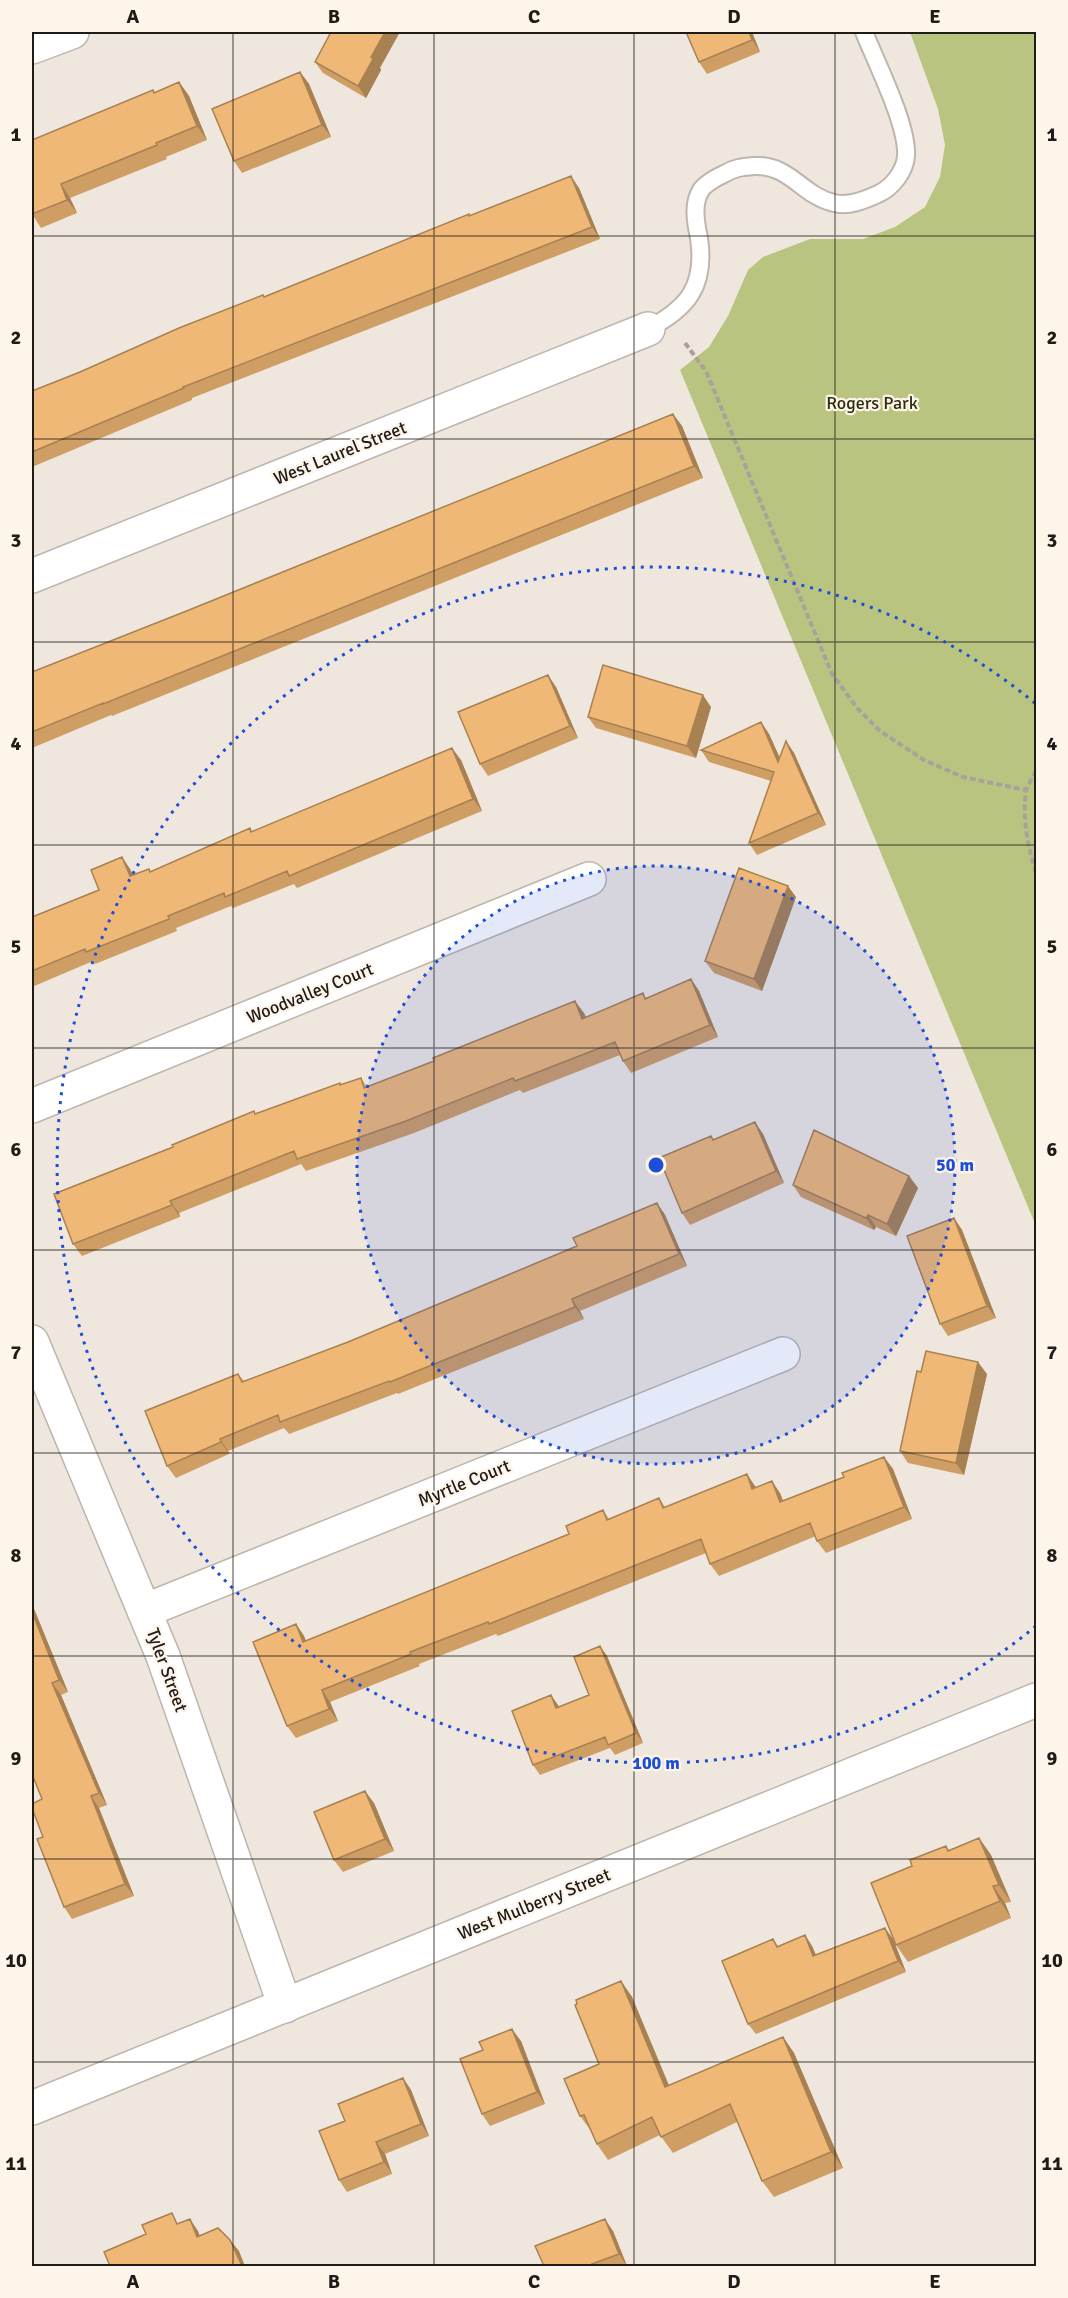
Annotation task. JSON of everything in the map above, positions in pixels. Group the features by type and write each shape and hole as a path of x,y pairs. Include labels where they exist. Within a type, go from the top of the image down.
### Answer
{"street":[{"path":"32,47 72,32"},
{"name":"West Laurel Street","path":"32,576 648,329"},
{"name":"Woodvalley Court","path":"32,1106 589,879"},
{"name":"Tyler Street","path":"32,1342 163,1656 285,2006"},
{"name":"Myrtle Court","path":"144,1611 783,1354"},
{"name":"West Mulberry Street","path":"32,2108 1036,1700"}],"lane":[{"path":"648,329 669,318 684,306 694,289 700,266 699,240 694,217 701,190 718,177 737,167 764,166 782,171 817,197 836,204 860,202 884,192 898,178 906,157 903,129 864,32"}],"path":[{"path":"685,343 706,371 832,674 858,709 880,731 924,760 963,777 1026,790"},
{"path":"1036,771 1026,790 1026,818 1032,861 1036,872"}],"green space":[{"name":"Rogers Park","path":"910,32 1036,32 1036,1226 680,370 709,347 728,316 748,270 763,257 810,239 863,239 895,227 925,207 940,177 945,145 938,109"}],"building":[{"path":"331,32 385,32 358,86 315,62"},
{"path":"686,32 749,32 752,40 699,62"},
{"path":"300,72 322,125 234,161 212,109"},
{"path":"179,82 197,126 61,184 67,200 32,214 32,140 153,90 154,93"},
{"path":"571,176 592,227 183,387 32,452 32,391 179,328 263,295 264,297 469,214 469,216"},
{"path":"673,414 694,466 32,732 32,672"},
{"path":"603,665 703,695 687,746 588,717"},
{"path":"548,675 570,726 480,764 458,712"},
{"path":"761,722 778,762 786,741 818,813 749,843 774,772 701,750"},
{"path":"452,748 473,799 289,876 287,871 225,897 224,893 168,916 169,919 32,971 32,917 99,890 91,870 122,857 130,876 149,869 150,872 250,828 251,832"},
{"path":"739,868 788,886 754,979 705,961"},
{"path":"691,979 710,1025 623,1061 615,1042 515,1081 513,1078 406,1121 297,1159 294,1151 170,1201 172,1205 73,1244 54,1194 173,1147 172,1145 254,1111 255,1114 340,1083 340,1085 361,1078 364,1088 575,1001 582,1019 643,993 645,999"},
{"path":"755,1122 776,1171 682,1213 659,1158 711,1136 713,1140"},
{"path":"814,1130 909,1176 887,1224 868,1215 866,1218 793,1185"},
{"path":"657,1203 679,1254 572,1299 575,1307 390,1382 280,1422 278,1415 220,1439 221,1442 167,1466 145,1411 238,1374 242,1382 348,1342 577,1246 573,1238"},
{"path":"954,1218 987,1306 940,1324 907,1236"},
{"path":"926,1351 978,1362 956,1463 900,1451 917,1371 921,1372"},
{"path":"884,1457 904,1507 817,1541 810,1523 710,1564 701,1539 489,1624 488,1622 410,1652 411,1654 322,1690 329,1709 287,1726 253,1642 296,1624 303,1642 569,1534 566,1526 603,1510 607,1520 659,1498 663,1508 747,1474 752,1489 772,1481 780,1502 844,1477 842,1473"},
{"path":"32,1612 59,1680 52,1683 99,1793 91,1796 125,1884 64,1907 37,1839 43,1837 32,1808 32,1804 42,1799 32,1774"},
{"path":"600,1646 636,1733 608,1745 605,1737 533,1765 512,1711 551,1695 556,1708 589,1695 574,1657"},
{"path":"365,1791 385,1839 334,1860 314,1812"},
{"path":"979,1838 999,1885 993,1886 1000,1901 896,1945 871,1883 912,1866 910,1860 946,1846 948,1851"},
{"path":"885,1928 898,1961 748,2024 722,1961 773,1939 777,1947 805,1935 813,1956"},
{"path":"621,1981 665,2087 783,2037 831,2152 762,2181 730,2104 661,2137 652,2117 597,2144 584,2115 580,2116 564,2079 599,2064 575,2005 576,2000"},
{"path":"512,2029 537,2092 482,2114 460,2059 483,2050 479,2042"},
{"path":"403,2078 421,2124 376,2142 384,2162 339,2180 319,2131 345,2121 338,2104"},
{"path":"172,2213 177,2224 190,2219 197,2237 218,2228 230,2240 242,2266 110,2266 104,2252 146,2234 142,2225"},
{"path":"605,2219 619,2254 592,2264 593,2266 544,2266 535,2246"}]}
